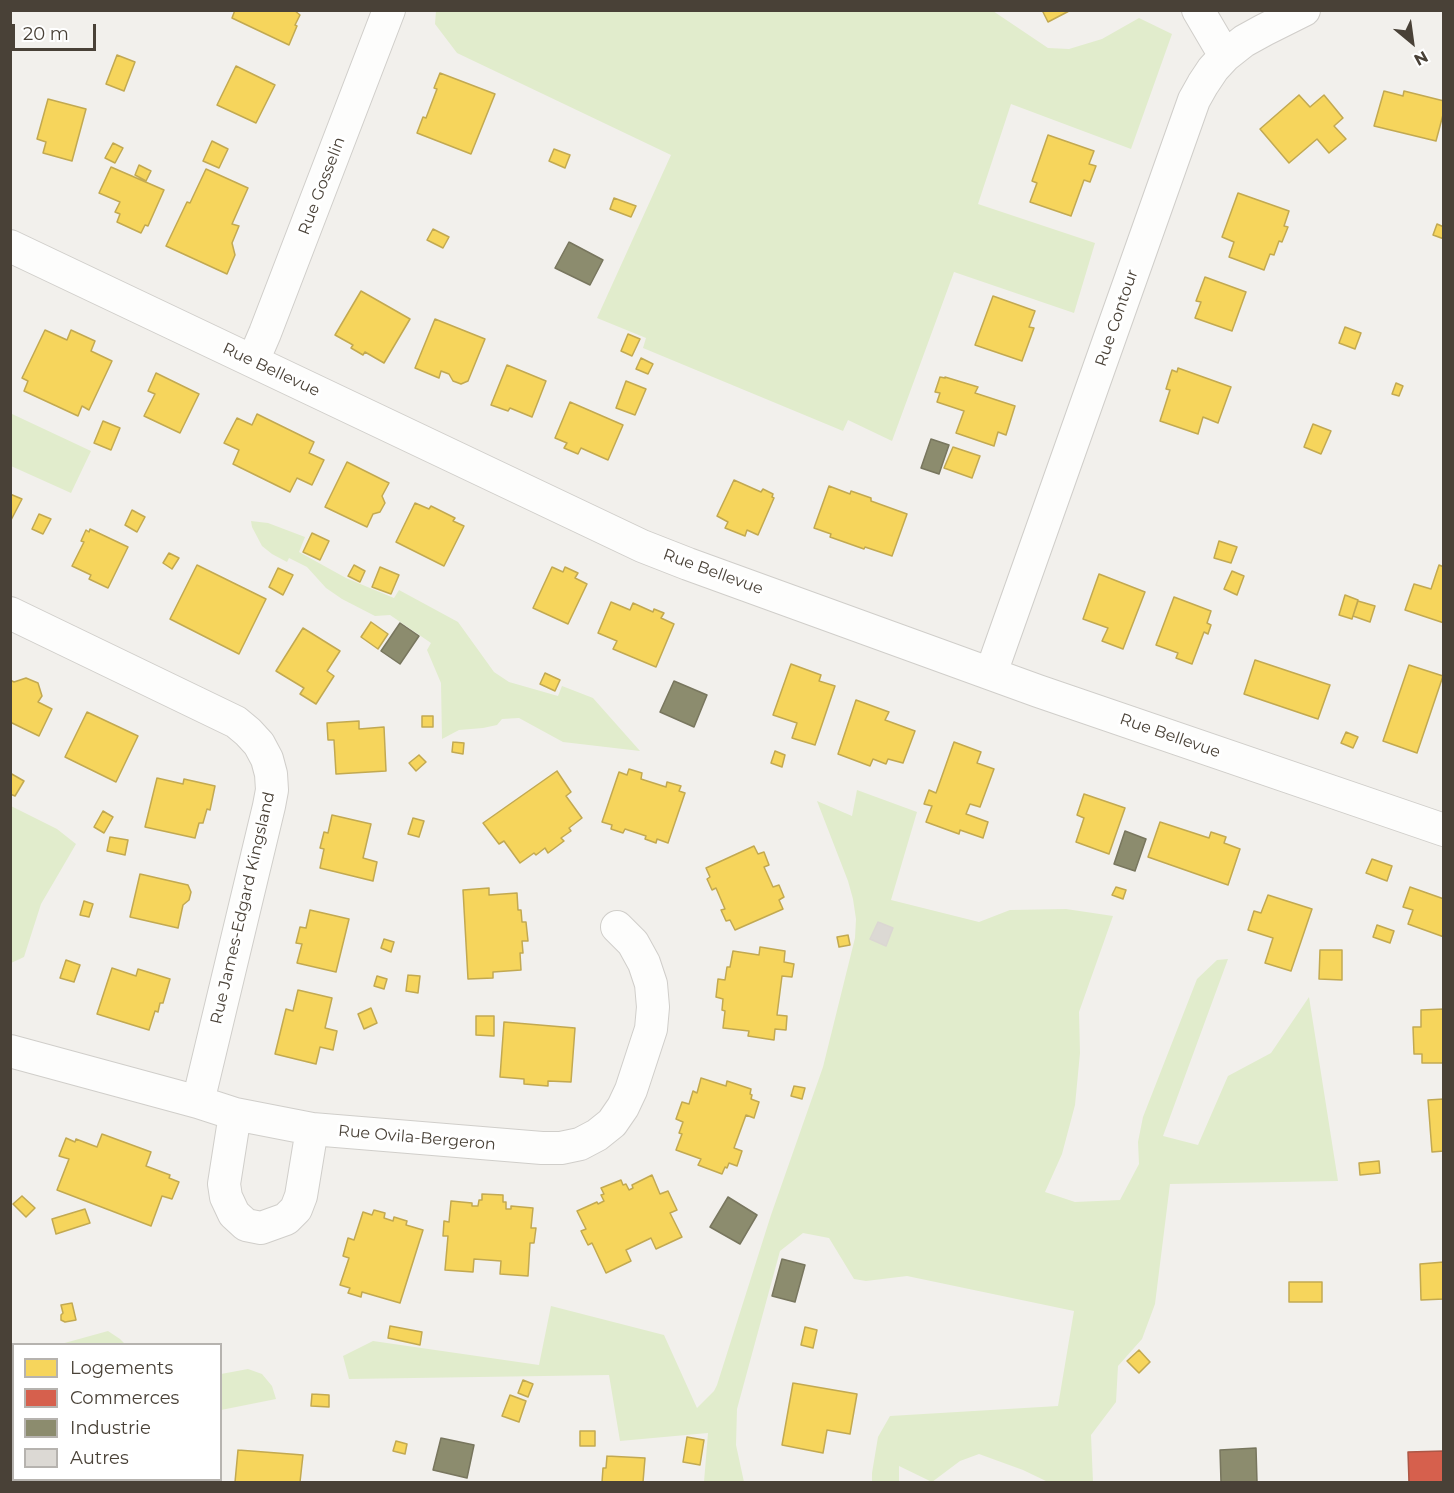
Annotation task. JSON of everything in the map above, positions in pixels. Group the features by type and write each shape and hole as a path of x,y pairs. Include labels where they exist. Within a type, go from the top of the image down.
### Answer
{"street":[{"name":"Rue Gosselin","path":"253,361 389,10"},
{"path":"1198,10 1225,56"},
{"name":"Rue Contour","path":"991,673 1194,100 1213,69 1225,56 1244,41 1304,10"},
{"name":"Rue Bellevue","path":"10,246 642,546 1071,702 1443,830"},
{"name":"Rue James-Edgard Kingsland","path":"10,613 236,722 259,744 267,759 272,790 269,806 198,1102"},
{"name":"Rue Ovila-Bergeron","path":"10,1051 235,1114 312,1129 561,1148 580,1144 597,1135 612,1123 631,1090 651,1029 653,1007 651,984 644,963 633,943 617,927"},
{"path":"235,1114 224,1184 226,1197 234,1214 246,1225 261,1228 286,1219 296,1209 302,1196 312,1129"}],"green space":[{"path":"436,11 993,11 1048,48 1069,49 1102,39 1139,18 1172,34 1131,149 1011,104 978,204 1095,243 1074,313 954,272 892,441 848,420 843,431 643,348 646,338 597,318 671,155 457,53 435,24"},
{"path":"12,414 91,451 71,493 11,466"},
{"path":"251,521 268,523 305,537 299,552 346,578 394,598 399,590 458,622 494,672 509,682 558,696 562,686 593,698 640,751 563,742 519,718 502,719 497,725 483,728 459,730 442,739 441,683 427,650 431,643 390,615 375,616 342,599 326,588 307,567 289,558 287,562 272,554 262,546"},
{"path":"857,790 917,812 891,900 979,922 1010,910 1066,909 1113,916 1079,1012 1080,1053 1075,1105 1062,1154 1045,1192 1075,1202 1120,1200 1139,1164 1138,1142 1143,1117 1197,979 1217,960 1228,959 1163,1136 1198,1145 1228,1076 1271,1053 1309,997 1338,1181 1170,1184 1155,1304 1142,1339 1118,1366 1116,1402 1091,1435 1093,1482 1048,1482 979,1454 960,1461 932,1482 899,1466 899,1482 872,1482 878,1437 890,1416 1058,1406 1074,1311 907,1276 866,1281 854,1279 829,1238 803,1233 780,1251 737,1409 736,1445 744,1482 704,1482 708,1433 620,1441 609,1375 349,1379 343,1356 373,1341 539,1365 551,1306 664,1335 697,1408 714,1391 771,1215 823,1067 855,938 856,919 853,899 817,801 852,816"},
{"path":"11,806 57,829 76,844 41,904 24,957 11,963"},
{"path":"108,1331 124,1343 65,1343"},
{"path":"248,1369 262,1374 272,1386 276,1399 222,1410 222,1374"}],"building: Logements":[{"path":"235,10 294,10 300,15 289,45 232,18"},
{"path":"1042,10 1071,10 1048,22"},
{"path":"117,55 135,62 124,91 106,84"},
{"path":"236,66 275,85 256,123 217,105"},
{"path":"440,73 495,94 471,154 417,133 423,117 426,118 437,89 434,88"},
{"path":"1384,91 1403,96 1404,91 1444,101 1444,111 1436,141 1374,126"},
{"path":"1299,95 1310,107 1324,95 1343,118 1334,126 1346,139 1329,153 1317,139 1289,163 1260,129"},
{"path":"48,99 86,109 72,161 43,153 46,142 37,139"},
{"path":"1048,135 1094,151 1089,164 1096,166 1090,182 1084,180 1071,216 1030,202 1037,183 1032,181"},
{"path":"212,141 228,149 219,168 203,161"},
{"path":"113,143 123,148 115,163 105,158"},
{"path":"554,149 570,155 565,168 549,161"},
{"path":"139,165 151,171 146,181 135,175"},
{"path":"111,167 164,190 148,226 145,225 141,233 117,222 120,214 115,212 120,202 99,193"},
{"path":"206,169 248,188 232,224 239,226 232,243 235,255 227,274 166,246"},
{"path":"1238,193 1289,211 1284,226 1288,227 1282,242 1279,241 1274,255 1270,254 1264,270 1229,257 1234,242 1222,237"},
{"path":"614,198 636,206 631,217 610,209"},
{"path":"1437,224 1444,227 1444,239 1433,235"},
{"path":"433,229 449,237 443,248 427,240"},
{"path":"1205,277 1246,292 1232,331 1195,318 1201,302 1196,301"},
{"path":"361,291 410,319 384,363 365,352 363,355 351,348 353,345 335,335"},
{"path":"993,296 1035,311 1029,327 1034,328 1022,361 975,345"},
{"path":"435,319 485,339 468,381 461,384 453,381 449,374 441,371 439,378 415,368"},
{"path":"1345,327 1361,333 1355,349 1339,343"},
{"path":"45,330 67,340 71,330 95,341 91,351 112,361 89,410 82,406 78,416 24,391 28,381 22,378"},
{"path":"628,334 640,339 632,356 621,351"},
{"path":"641,358 653,364 648,374 636,369"},
{"path":"507,365 546,381 532,417 510,408 508,411 491,405"},
{"path":"1178,368 1231,387 1218,423 1203,417 1198,434 1160,421 1170,390 1166,389 1172,370 1177,372"},
{"path":"156,373 199,394 180,433 144,416 155,394 148,391"},
{"path":"940,377 978,387 975,393 1015,406 1006,435 998,432 994,446 956,433 964,411 937,402 940,393 935,392"},
{"path":"626,381 646,389 635,415 616,408"},
{"path":"1396,383 1403,386 1399,396 1392,394"},
{"path":"570,402 623,425 608,460 581,448 578,454 564,448 567,443 555,438"},
{"path":"257,414 314,442 309,453 324,460 312,485 297,478 290,492 233,464 239,450 224,443 237,418 252,425"},
{"path":"103,421 120,428 111,450 94,443"},
{"path":"1313,424 1331,431 1321,454 1304,447"},
{"path":"953,447 980,456 972,478 944,468"},
{"path":"347,462 389,483 382,496 385,503 380,512 373,514 367,527 325,507"},
{"path":"734,480 761,492 763,489 773,494 774,498 758,535 747,530 745,536 725,528 728,522 717,516"},
{"path":"829,486 850,494 851,491 871,498 871,501 907,514 892,556 830,537 831,534 814,528"},
{"path":"10,494 22,499 10,522"},
{"path":"415,503 429,509 431,506 455,518 453,521 464,526 444,566 396,542"},
{"path":"132,510 145,517 137,532 125,525"},
{"path":"39,514 51,519 43,534 32,529"},
{"path":"90,529 128,547 108,588 89,579 91,575 72,566 84,542 81,541 86,530 89,532"},
{"path":"312,533 329,541 320,560 303,552"},
{"path":"1219,541 1237,547 1231,563 1214,558"},
{"path":"169,553 179,558 172,569 163,563"},
{"path":"197,565 266,599 239,654 170,619"},
{"path":"354,565 365,571 360,582 348,576"},
{"path":"1439,565 1444,567 1444,623 1405,610 1414,584 1431,589"},
{"path":"380,567 399,575 391,594 372,587"},
{"path":"552,567 563,572 565,567 578,573 575,578 587,584 568,624 533,608"},
{"path":"278,568 293,575 283,595 269,587"},
{"path":"1232,571 1244,576 1237,595 1224,589"},
{"path":"1099,574 1145,592 1123,649 1102,641 1108,628 1083,619"},
{"path":"1345,595 1358,600 1352,619 1339,615"},
{"path":"1174,597 1211,611 1207,623 1211,625 1208,634 1204,632 1192,664 1176,658 1178,653 1156,645"},
{"path":"1358,601 1375,606 1370,622 1353,616"},
{"path":"611,602 630,610 633,603 653,612 654,609 664,613 661,618 674,624 656,667 613,649 617,641 598,633"},
{"path":"371,622 388,634 378,649 361,637"},
{"path":"303,628 340,651 327,671 334,676 316,704 300,694 304,688 276,671"},
{"path":"1255,660 1330,685 1318,719 1244,694"},
{"path":"791,664 821,675 819,681 835,686 815,745 792,738 797,723 773,715"},
{"path":"1409,665 1443,676 1417,753 1383,741"},
{"path":"545,673 560,680 555,691 540,684"},
{"path":"26,678 38,683 42,696 38,702 52,709 39,736 10,722 10,680 14,682"},
{"path":"856,700 889,712 885,720 915,731 903,763 888,759 886,764 873,759 870,766 838,754"},
{"path":"87,712 138,736 116,782 65,757"},
{"path":"422,716 433,716 433,727 422,727"},
{"path":"359,721 359,729 384,727 386,771 336,774 334,740 328,740 327,723"},
{"path":"1346,732 1358,737 1353,748 1341,743"},
{"path":"453,742 464,743 463,754 452,752"},
{"path":"954,742 981,752 977,763 994,769 980,807 970,804 966,814 988,822 983,838 960,830 959,834 926,822 932,806 924,804 929,790 936,793"},
{"path":"775,751 785,755 782,767 771,763"},
{"path":"419,755 426,762 416,771 409,763"},
{"path":"629,769 642,773 641,779 666,787 667,782 681,786 679,791 685,793 668,843 657,839 656,843 645,839 646,836 625,829 623,833 611,829 612,825 602,822 619,772 627,775"},
{"path":"557,771 571,792 566,796 582,818 569,828 571,831 561,838 564,841 548,853 545,848 520,863 504,841 499,844 483,823"},
{"path":"10,773 24,781 15,796 10,794"},
{"path":"157,778 183,784 184,779 215,786 210,810 207,809 203,823 199,823 195,838 145,827"},
{"path":"1084,794 1125,808 1109,854 1076,842 1084,818 1077,815"},
{"path":"103,811 113,817 104,833 94,827"},
{"path":"332,815 371,824 363,858 377,862 373,881 320,868 324,849 320,848 324,832 328,833"},
{"path":"413,818 424,821 419,837 408,834"},
{"path":"1160,822 1209,838 1211,832 1226,837 1224,843 1240,849 1228,885 1148,857"},
{"path":"110,837 128,840 125,855 107,851"},
{"path":"754,846 758,854 764,852 769,865 764,867 773,887 779,885 784,897 779,900 783,909 735,930 730,920 726,921 721,910 725,909 716,888 712,890 707,879 710,877 706,868"},
{"path":"1372,859 1392,866 1387,881 1366,873"},
{"path":"140,874 188,885 191,892 189,900 183,905 178,928 130,917"},
{"path":"1116,887 1126,890 1123,899 1112,895"},
{"path":"1410,887 1444,899 1444,937 1408,924 1413,910 1403,907"},
{"path":"489,888 489,895 517,893 518,910 521,910 522,922 526,922 528,941 522,941 521,970 493,972 493,978 468,979 463,890"},
{"path":"1268,895 1312,909 1291,971 1265,963 1273,938 1248,930 1254,911 1261,913"},
{"path":"84,901 93,904 89,917 80,915"},
{"path":"310,910 349,919 336,972 297,963 302,944 296,943 300,927 306,928"},
{"path":"1377,925 1394,931 1390,943 1373,937"},
{"path":"848,935 850,945 839,947 837,937"},
{"path":"384,939 394,942 391,952 381,948"},
{"path":"760,947 785,951 784,962 794,964 792,977 782,976 777,1015 787,1016 786,1030 775,1029 774,1040 748,1036 749,1031 723,1028 725,1011 722,1010 723,999 716,997 718,979 725,980 733,951 759,955"},
{"path":"1320,950 1342,950 1342,980 1319,979"},
{"path":"66,960 80,965 74,982 60,978"},
{"path":"112,968 136,976 138,969 170,979 163,1003 160,1003 158,1012 155,1011 149,1030 97,1014"},
{"path":"408,975 420,976 418,993 406,991"},
{"path":"377,976 387,979 384,989 374,986"},
{"path":"298,990 332,998 325,1028 337,1031 333,1050 320,1047 316,1064 275,1054 286,1009 293,1011"},
{"path":"371,1008 377,1023 364,1029 358,1014"},
{"path":"1444,1009 1444,1063 1422,1063 1422,1054 1414,1054 1413,1027 1421,1027 1421,1010"},
{"path":"476,1016 494,1016 494,1036 476,1035"},
{"path":"504,1022 575,1028 571,1082 548,1081 548,1086 524,1084 524,1079 500,1077"},
{"path":"701,1078 726,1086 727,1081 751,1089 751,1099 759,1102 754,1118 746,1115 734,1148 742,1151 737,1166 729,1163 722,1174 698,1165 701,1159 676,1150 682,1134 679,1133 683,1122 676,1119 682,1102 689,1104 693,1091 697,1093"},
{"path":"794,1086 805,1088 802,1099 791,1096"},
{"path":"1444,1099 1444,1151 1432,1152 1428,1100"},
{"path":"102,1134 151,1152 146,1166 170,1175 169,1178 179,1182 172,1199 162,1196 151,1226 57,1190 69,1159 59,1156 66,1138 75,1142 76,1139 97,1147"},
{"path":"1379,1161 1380,1173 1360,1175 1359,1163"},
{"path":"652,1175 660,1194 668,1191 677,1210 670,1213 682,1237 656,1249 651,1238 626,1250 631,1261 606,1273 592,1243 588,1245 581,1231 586,1229 577,1211 604,1201 601,1188 621,1180 629,1190 633,1188 632,1185"},
{"path":"482,1194 503,1195 506,1209 511,1209 511,1206 533,1208 531,1228 536,1228 534,1243 530,1243 528,1276 500,1274 501,1261 474,1259 473,1272 445,1270 448,1236 443,1236 444,1221 449,1222 451,1201 472,1203 472,1206 478,1206 479,1200 482,1200"},
{"path":"22,1196 35,1208 26,1217 13,1204"},
{"path":"85,1209 90,1223 56,1234 52,1219"},
{"path":"374,1210 385,1213 384,1218 393,1221 394,1217 407,1221 406,1225 423,1230 400,1303 362,1292 361,1297 348,1293 350,1288 340,1285 349,1258 343,1256 348,1238 354,1240 363,1212 372,1215"},
{"path":"1444,1262 1444,1299 1421,1300 1420,1264"},
{"path":"1289,1282 1322,1282 1322,1302 1289,1302"},
{"path":"72,1303 76,1320 65,1322 61,1320 63,1313 61,1305"},
{"path":"390,1326 422,1332 420,1345 388,1338"},
{"path":"805,1327 817,1330 813,1348 801,1345"},
{"path":"1139,1350 1150,1362 1139,1373 1127,1361"},
{"path":"523,1380 533,1384 528,1397 518,1393"},
{"path":"793,1383 857,1394 850,1434 827,1430 823,1453 782,1445"},
{"path":"312,1394 329,1395 329,1407 311,1406"},
{"path":"510,1395 526,1401 519,1422 502,1416"},
{"path":"580,1431 595,1431 595,1446 580,1446"},
{"path":"687,1437 704,1440 700,1465 683,1462"},
{"path":"396,1441 407,1444 405,1454 393,1451"},
{"path":"238,1450 303,1455 300,1482 235,1482"},
{"path":"607,1456 645,1458 643,1482 602,1482"},
{"path":"180,1481 181,1482 128,1482"}],"building: Commerces":[{"path":"1444,1451 1444,1482 1409,1482 1408,1452"}],"building: Industrie":[{"path":"569,242 603,260 590,285 555,268"},
{"path":"931,439 949,445 939,474 921,468"},
{"path":"400,623 419,636 400,664 381,651"},
{"path":"674,681 707,695 694,727 660,712"},
{"path":"1125,831 1146,839 1135,871 1114,864"},
{"path":"728,1197 757,1215 740,1244 710,1227"},
{"path":"782,1259 805,1265 795,1302 772,1296"},
{"path":"441,1438 474,1445 467,1478 433,1470"},
{"path":"1256,1448 1257,1482 1221,1482 1220,1450"}],"building: Autres":[{"path":"878,922 893,928 886,946 870,939"}]}
